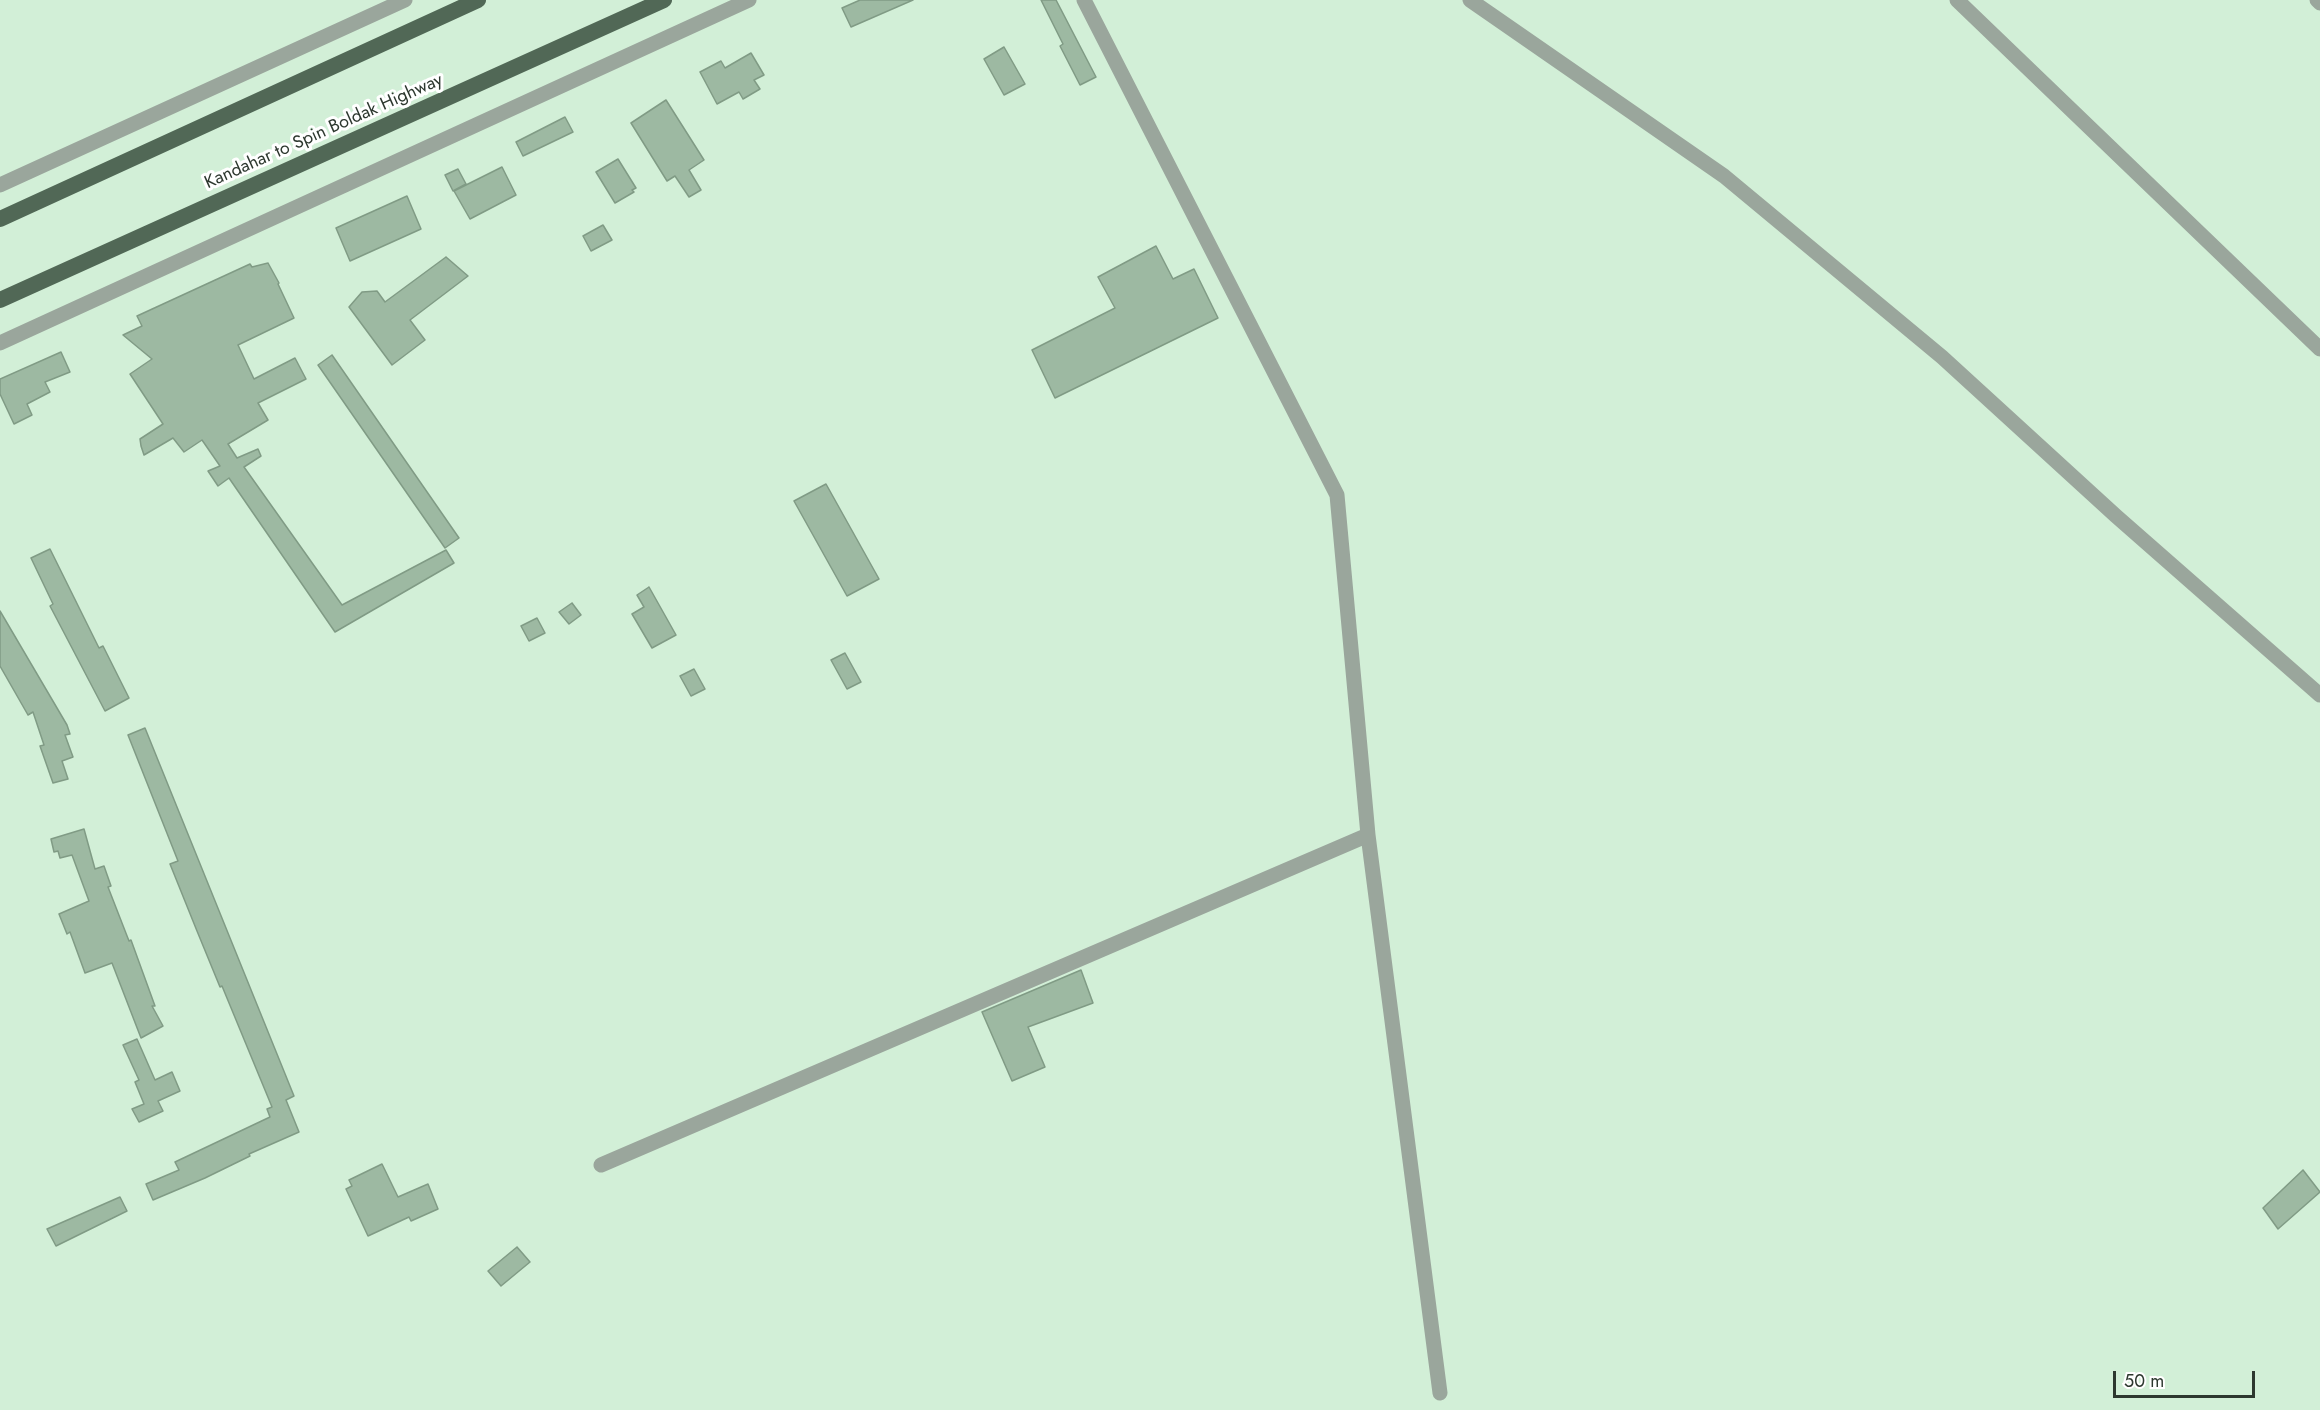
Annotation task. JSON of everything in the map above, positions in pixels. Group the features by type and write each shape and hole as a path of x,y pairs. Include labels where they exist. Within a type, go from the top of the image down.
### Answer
{"highway":[{"path":"0,219 478,0"},
{"name":"Kandahar to Spin Boldak Highway","path":"0,300 664,0"}],"street":[{"path":"0,184 405,0"},
{"path":"0,343 749,0"},
{"path":"1084,0 1337,495 1368,835 1440,1393"},
{"path":"1470,0 1724,176 1942,357 2116,516 2320,695"},
{"path":"1957,0 2320,349"},
{"path":"601,1165 1368,835"}],"building":[{"path":"860,0 913,0 851,27 842,8"},
{"path":"1041,0 1056,0 1096,77 1080,85 1060,46 1063,44"},
{"path":"1004,47 1025,84 1004,95 984,59"},
{"path":"751,53 764,75 754,80 760,89 743,99 739,92 717,104 700,72 721,61 725,68"},
{"path":"666,100 704,160 689,170 701,190 689,197 675,176 667,181 631,123"},
{"path":"565,117 573,132 523,156 516,142"},
{"path":"618,159 636,188 632,190 634,192 615,203 596,172"},
{"path":"502,167 516,195 470,219 454,191"},
{"path":"458,169 466,184 453,191 445,175"},
{"path":"407,196 421,229 350,261 336,228"},
{"path":"603,225 612,240 591,251 583,236"},
{"path":"1156,246 1173,279 1194,269 1218,318 1055,398 1032,350 1115,308 1098,277"},
{"path":"446,257 468,276 410,320 425,340 392,365 349,307 362,292 377,291 385,302"},
{"path":"268,263 294,318 238,345 254,379 295,358 306,379 258,403 268,420 228,444 237,458 258,449 261,456 244,467 342,605 446,550 454,563 335,632 229,478 218,486 208,471 220,466 202,440 184,452 173,438 144,455 141,446 140,439 163,424 130,374 152,359 123,335 142,326 137,316 250,264 252,267"},
{"path":"61,352 70,372 45,382 50,392 27,404 32,415 14,424 0,394 0,379"},
{"path":"332,355 459,538 445,548 318,365"},
{"path":"826,484 879,579 847,596 794,501"},
{"path":"50,549 99,648 103,646 129,698 105,711 50,606 53,604 31,558"},
{"path":"649,587 676,635 652,648 632,614 644,607 637,595"},
{"path":"572,603 581,615 569,624 559,612"},
{"path":"0,611 67,725 70,734 65,735 73,757 62,761 68,779 53,783 40,746 44,745 33,712 28,715 0,666"},
{"path":"537,618 545,633 529,641 521,626"},
{"path":"845,653 861,682 847,689 831,660"},
{"path":"694,669 705,689 691,696 680,676"},
{"path":"145,728 294,1096 286,1100 299,1132 249,1154 250,1156 205,1178 153,1200 146,1184 179,1170 175,1162 270,1117 267,1109 272,1107 170,864 178,861 128,735"},
{"path":"84,829 95,869 104,866 111,886 108,887 129,941 131,940 155,1006 152,1006 163,1026 141,1038 112,963 85,973 70,932 67,934 59,914 89,901 72,855 60,858 58,851 54,852 51,839"},
{"path":"1081,970 1093,1003 1028,1027 1045,1067 1012,1081 982,1012"},
{"path":"137,1039 155,1080 172,1072 180,1091 158,1101 163,1111 139,1122 132,1109 144,1104 135,1082 139,1080 123,1045"},
{"path":"382,1164 398,1197 428,1184 438,1209 411,1221 409,1217 368,1236 346,1189 352,1186 349,1180"},
{"path":"2303,1170 2320,1192 2278,1229 2263,1208"},
{"path":"120,1197 127,1211 56,1246 47,1229"},
{"path":"517,1247 530,1262 501,1286 488,1271"}]}
